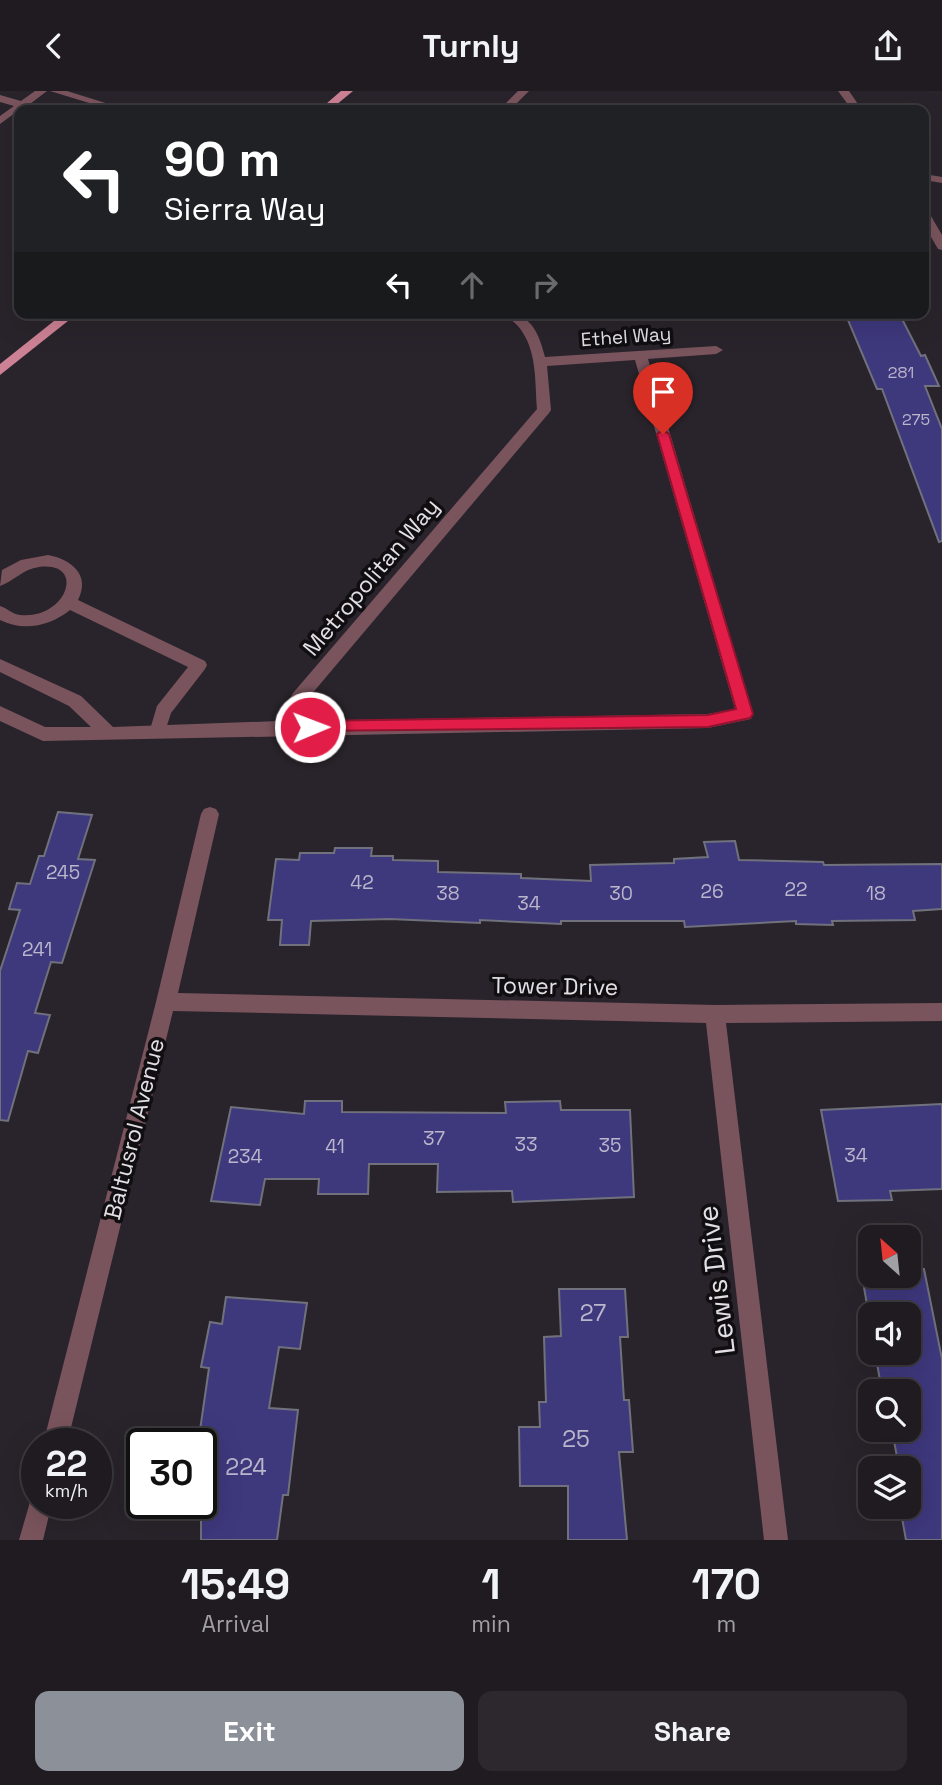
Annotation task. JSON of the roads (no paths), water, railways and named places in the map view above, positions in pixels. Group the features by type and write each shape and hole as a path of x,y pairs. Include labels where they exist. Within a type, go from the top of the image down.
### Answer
{"main road":[{"path":"330,105 348,91"},
{"path":"0,371 65,319"}],"street":[{"path":"0,98 23,105 42,91"},
{"path":"55,91 105,105"},
{"path":"509,105 524,91"},
{"path":"938,229 942,246"},
{"name":"Metropolitan Way","path":"284,728 299,698 544,410 539,362 529,327 518,319"},
{"name":"Ethel Way","path":"539,362 716,350"},
{"path":"0,713 43,734 708,721 745,714 640,354"},
{"path":"0,580 21,565 33,562 57,564 73,576 75,585 68,602 55,613 42,619 7,616 0,633"},
{"path":"68,602 199,665 163,711 157,733"},
{"path":"0,665 75,701 110,734"},
{"name":"Baltusrol Avenue","path":"59,1428 166,1002 210,814"},
{"name":"Tower Drive","path":"166,1002 715,1014 942,1012"},
{"name":"Lewis Drive","path":"715,1014 776,1540"},
{"path":"31,1540 36,1519"}]}
